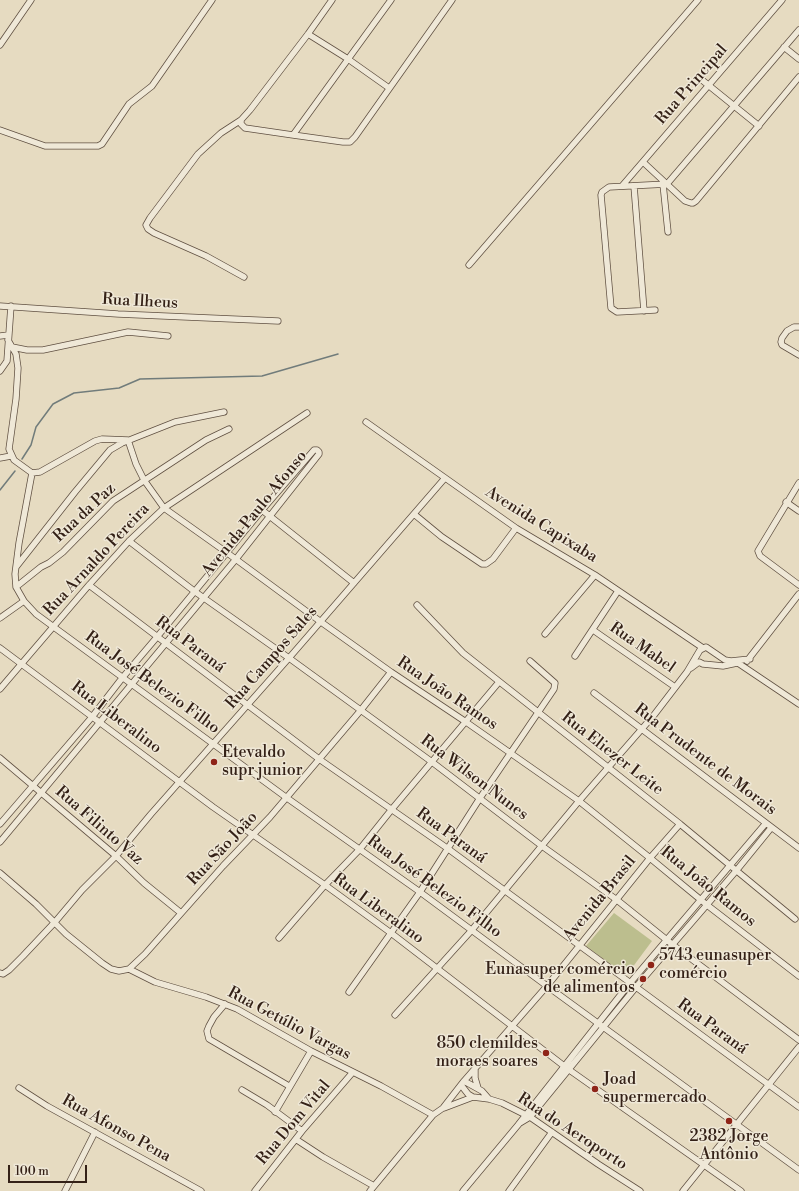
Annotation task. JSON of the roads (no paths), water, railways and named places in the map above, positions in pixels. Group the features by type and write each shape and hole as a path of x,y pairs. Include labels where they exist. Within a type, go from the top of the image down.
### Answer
{"street":[{"path":"0,44 31,0"},
{"path":"0,130 45,146 98,146 102,144 129,104 152,86 212,0"},
{"path":"244,277 206,256 154,233 146,226 150,218 198,154 221,133 241,120 308,34 332,0"},
{"path":"293,134 390,0"},
{"path":"241,120 241,124 245,128 350,142 452,0"},
{"path":"469,265 698,0"},
{"name":"Rua Principal","path":"622,186 782,0"},
{"path":"655,310 617,312 611,308 601,195 605,189 609,187 665,184 799,30"},
{"path":"308,34 390,88"},
{"path":"784,48 799,60"},
{"path":"643,162 665,184 688,202 693,203 799,77"},
{"path":"702,80 759,126"},
{"path":"665,184 668,232"},
{"path":"634,186 644,311"},
{"name":"Rua Ilheus","path":"0,306 118,314 278,321"},
{"path":"0,371 7,361 11,306"},
{"path":"799,326 787,331 780,342 782,346 799,355"},
{"path":"12,348 43,350 128,332 168,336"},
{"path":"0,336 8,338"},
{"path":"8,338 16,354 18,368 16,399 9,449 14,460 32,473 40,472 95,441 102,439 128,440"},
{"path":"16,567 110,450 128,440 175,422 224,412"},
{"name":"Rua Arnaldo Pereira","path":"0,689 89,585 129,541 164,508 307,413"},
{"name":"Avenida Capixaba","path":"366,422 516,528 595,575 725,660 731,661 750,659"},
{"name":"Rua da Paz","path":"16,587 62,552 113,501 206,440 229,429"},
{"name":"Rua João Ramos","path":"128,440 136,464 144,480 164,508 321,622 579,801 707,905 799,976"},
{"name":"Avenida Paulo Afonso","path":"0,824 92,717 123,677 262,510 314,450 319,452 319,454 236,559 0,842"},
{"path":"0,458 11,456"},
{"path":"0,618 24,601 16,587 15,574 23,518 32,473"},
{"name":"Rua Campos Sales","path":"0,974 3,974 9,970 55,922 82,890 116,856 179,782 290,658 445,478"},
{"path":"799,483 758,548 758,554 760,556 799,585"},
{"path":"786,502 799,511"},
{"path":"262,510 354,583"},
{"path":"414,514 442,537 482,564 486,564 493,559 516,528"},
{"name":"Rua Wilson Nunes","path":"129,541 194,591 290,658 432,762 542,846 617,900 666,940 799,1040"},
{"path":"545,634 595,575"},
{"name":"Rua Paraná","path":"89,585 319,759 448,848 799,1106"},
{"path":"575,656 618,591"},
{"path":"686,672 700,662 703,664 723,666 746,662 750,659 799,594"},
{"name":"Rua José Belezio Filho","path":"24,601 36,614 287,798 420,892 471,931 799,1170"},
{"name":"Rua Eliezer Leite","path":"417,606 463,653 680,824 736,872 795,919"},
{"name":"Rua Mabel","path":"593,630 675,687"},
{"name":"Rua Liberalino","path":"0,648 252,836 325,885 391,933 566,1067 740,1191"},
{"path":"395,1015 471,931 579,801 642,729 675,687 700,650 706,648"},
{"path":"349,992 420,892 480,798 554,689 555,683 530,661"},
{"path":"738,663 797,703 799,695"},
{"name":"Rua São João","path":"128,969 145,954 222,866 287,798 392,672"},
{"path":"279,938 325,885 360,849 392,808 499,682"},
{"name":"Rua Prudente de Morais","path":"594,693 799,848"},
{"name":"Rua Filinto Vaz","path":"0,758 116,856 144,883 181,914"},
{"path":"463,1191 518,1125 528,1116 630,983 766,823"},
{"name":"Avenida Brasil","path":"372,1189 433,1115 444,1108 462,1083 475,1070 547,986 650,858 680,824"},
{"path":"566,1067 603,1027 736,872 771,828"},
{"path":"0,873 102,963 118,971 128,969"},
{"name":"Rua Getúlio Vargas","path":"128,969 155,982 206,997 242,1012 311,1051 433,1115"},
{"path":"225,1004 209,1026 207,1031 209,1039 289,1086"},
{"path":"683,1191 799,1046"},
{"path":"275,1112 311,1051"},
{"path":"475,1070 475,1078 478,1088"},
{"name":"Rua Dom Vital","path":"255,1191 297,1140 302,1131 353,1072"},
{"path":"462,1083 478,1088 489,1099"},
{"path":"462,1083 464,1090 473,1097"},
{"name":"Rua Afonso Pena","path":"19,1088 48,1106 201,1191"},
{"path":"242,1090 267,1105 302,1131"},
{"path":"444,1108 473,1097 489,1099"},
{"name":"Rua do Aeroporto","path":"489,1099 507,1105 528,1116 640,1191"},
{"path":"65,1191 96,1132"},
{"path":"509,1191 552,1132"},
{"path":"297,1140 372,1189"}],"waterway":[{"path":"22,459 31,445 36,427 53,404 74,393 119,388 140,379 262,376 338,354"},
{"path":"0,490 15,471"}],"place":[{"name":"Etevaldo supr junior","path":"214,762"},
{"name":"5743 eunasuper comércio","path":"651,965"},
{"name":"Eunasuper comércio de alimentos","path":"643,979"},
{"name":"850 clemildes moraes soares","path":"546,1053"},
{"name":"Joad supermercado","path":"595,1089"},
{"name":"2382 Jorge Antônio","path":"729,1121"}]}
